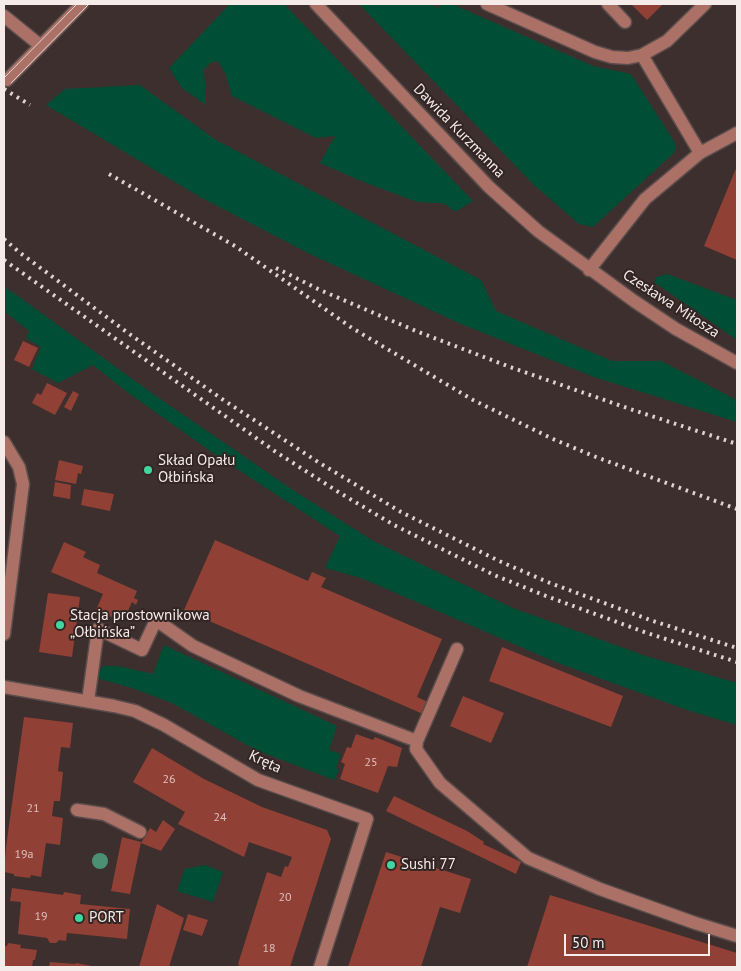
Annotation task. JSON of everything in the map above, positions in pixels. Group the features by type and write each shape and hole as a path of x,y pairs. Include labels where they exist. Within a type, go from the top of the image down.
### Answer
{"street":[{"path":"7,80 82,4"},
{"name":"Dawida Kurzmanna","path":"316,4 489,187 538,231 589,270"},
{"path":"487,4 595,52 628,58 642,56 667,41 705,4"},
{"path":"608,4 625,22"},
{"path":"4,16 41,46"},
{"path":"642,56 700,153"},
{"path":"589,270 645,199 700,153 737,133"},
{"name":"Czesława Miłosza","path":"589,270 676,329 737,364"},
{"path":"4,442 15,459 23,484 4,634"},
{"path":"88,701 98,629 142,650 156,620 193,646 299,696 417,741"},
{"path":"457,649 417,741 416,749 440,783 528,858 607,892 737,936"},
{"name":"Kręta","path":"4,687 135,711 164,725 258,780 367,819 320,967"},
{"path":"76,810 104,814 140,832"}],"green space":[{"path":"230,4 284,4 473,201 455,212 447,205 417,202 320,163 335,136 316,138 232,96 225,73 218,61 210,63 203,71 206,85 206,105 182,88 169,68"},
{"path":"359,4 429,4 439,8 441,4 452,4 593,66 631,74 674,141 676,147 674,153 593,227 579,224 534,185"},
{"path":"140,85 216,140 481,280 496,311 612,361 661,361 735,399 737,422 594,377 461,324 310,254 200,197 46,105 65,89"},
{"path":"667,274 737,300 737,340 654,282 657,277"},
{"path":"4,286 156,396 296,492 375,542 513,608 646,656 737,683 737,725 687,710 558,663 361,578 325,568 340,536 220,458 127,392 93,365 58,383 32,369 41,347 26,338 29,331 4,311"},
{"path":"164,645 337,726 329,750 341,754 336,768 339,770 334,780 256,750 172,703 132,688 100,679 98,674 103,666 118,666 153,674"},
{"path":"205,865 223,872 213,902 177,891 185,869"}],"building":[{"path":"631,4 663,4 647,20"},
{"path":"737,166 737,260 704,246"},
{"path":"23,341 38,348 29,367 14,360"},
{"path":"47,383 67,393 55,415 32,403 37,393 41,395"},
{"path":"73,391 79,394 71,411 64,407"},
{"path":"59,460 83,466 81,474 78,473 76,484 55,480"},
{"path":"55,482 71,485 70,499 53,496"},
{"path":"84,489 114,494 110,511 81,505"},
{"path":"215,540 308,581 312,572 326,578 321,587 442,639 417,697 428,702 423,714 184,610"},
{"path":"64,542 86,552 83,557 100,565 97,573 137,591 134,598 138,600 136,605 132,602 123,622 96,610 103,594 51,572"},
{"name":"Stacja prostownikowa „Ołbińska”","path":"48,593 80,597 72,657 39,652"},
{"path":"502,647 623,696 611,727 489,681"},
{"path":"463,696 504,713 491,743 450,726"},
{"path":"24,717 73,723 70,748 61,747 58,771 63,772 60,801 54,801 52,816 63,818 60,845 46,843 41,877 31,875 30,878 14,876 14,874 4,872"},
{"path":"356,734 373,740 375,737 402,748 397,767 388,766 378,793 340,779 345,764 341,762 347,747 351,748"},
{"path":"152,748 204,779 262,807 327,830 331,839 290,967 238,967 238,964 267,872 281,877 285,866 288,867 292,857 249,842 244,857 178,824 185,812 133,782"},
{"path":"394,796 467,831 484,842 483,844 521,862 516,874 386,811"},
{"path":"163,820 175,829 161,851 141,843 150,828 156,832"},
{"path":"122,837 141,842 130,894 111,891"},
{"path":"386,852 471,879 460,913 440,907 421,967 348,967"},
{"path":"12,888 63,895 64,892 81,895 80,904 130,909 127,939 67,933 66,941 59,940 56,943 50,943 47,938 18,934 21,902 10,901"},
{"path":"550,895 737,953 737,967 527,967"},
{"path":"157,904 184,918 169,967 139,967"},
{"path":"188,914 208,920 202,936 183,930"},
{"path":"8,943 21,945 20,948 37,950 32,967 4,967 4,946 7,946"},
{"path":"50,962 76,963 97,967 49,967"}],"tram line":[{"path":"4,78 77,4"},
{"path":"11,83 89,4"}],"railway":[{"path":"4,89 30,105"},
{"path":"109,174 235,246 352,328 473,400 553,439 596,457 737,509"},
{"path":"4,239 128,333 222,399 318,462 401,512 499,561 550,583 653,621 737,648"},
{"path":"4,260 276,452 394,525 494,575 546,596 647,633 737,662"},
{"path":"276,268 320,290 416,331 510,367 737,444"}],"place":[{"name":"Skład Opału Ołbińska","path":"148,470"},
{"name":"Stacja prostownikowa „Ołbińska”","path":"60,625"},
{"name":"Sushi 77","path":"391,865"},
{"name":"PORT","path":"79,918"}]}
